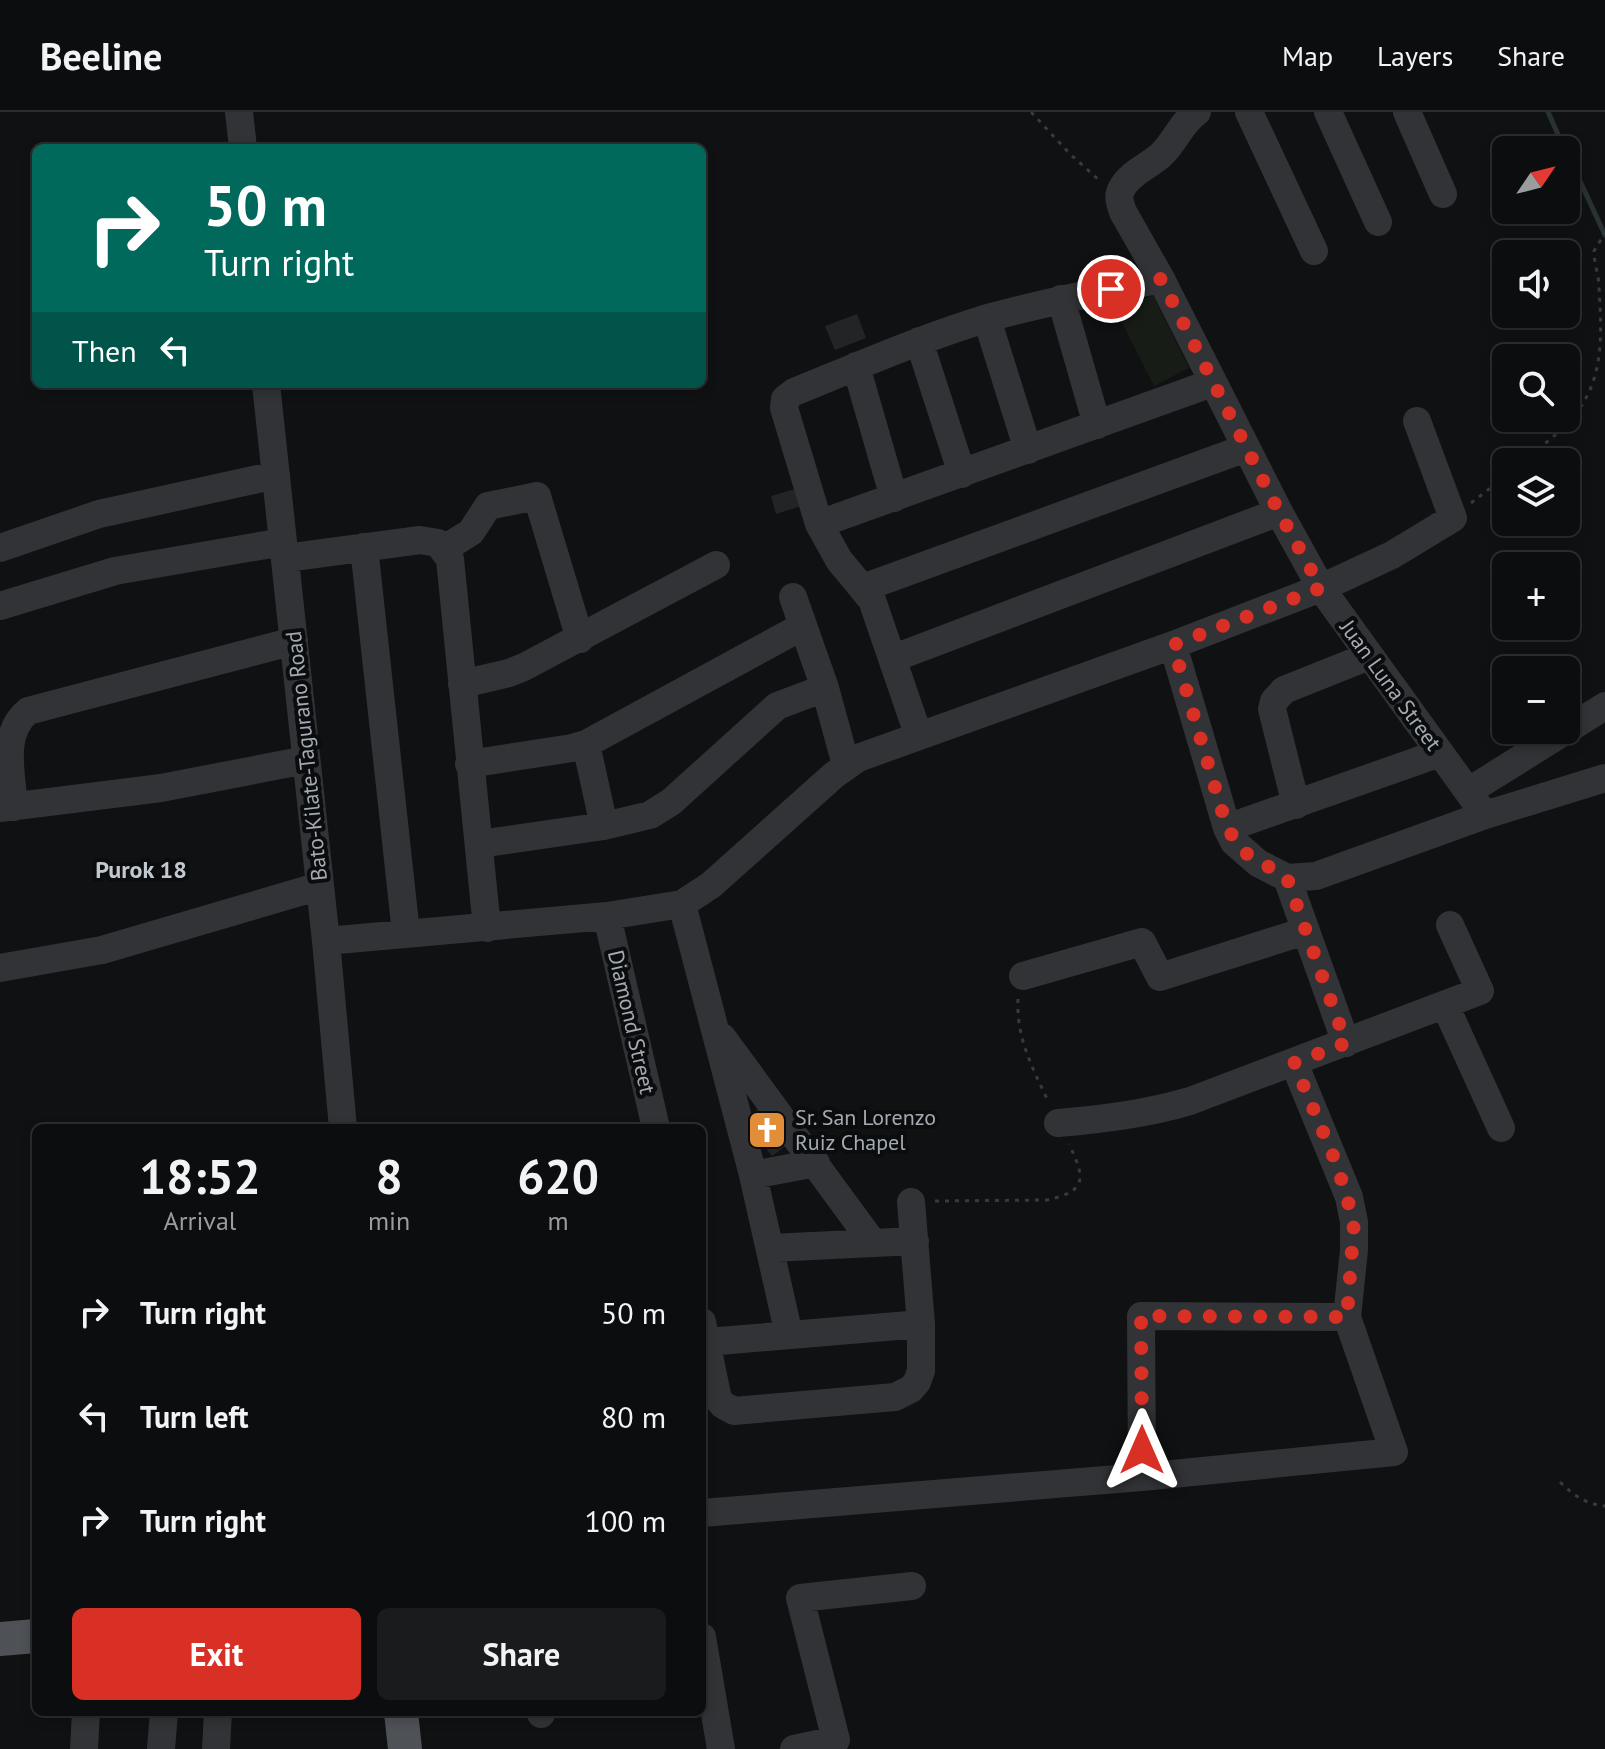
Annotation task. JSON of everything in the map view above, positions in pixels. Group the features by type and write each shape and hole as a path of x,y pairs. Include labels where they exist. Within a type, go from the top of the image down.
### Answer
{"main road":[{"path":"0,1639 32,1636"},
{"path":"401,1716 405,1749"}],"street":[{"path":"239,112 243,144"},
{"path":"1120,192 1129,179 1159,157 1184,123 1197,112"},
{"path":"1249,112 1314,251"},
{"path":"1328,112 1378,222"},
{"path":"1407,112 1443,194"},
{"name":"Juan Luna Street","path":"1120,192 1123,212 1161,279 1212,383 1321,588 1485,815"},
{"path":"918,734 872,600 839,560 819,524 785,399 794,392 919,341 987,319 1061,299 1161,279"},
{"path":"1061,299 1097,425"},
{"path":"987,319 1028,450"},
{"path":"919,341 962,474"},
{"path":"856,366 894,498"},
{"path":"819,524 1212,383"},
{"name":"Bato-Kilate-Tagurano Road","path":"266,388 343,1124"},
{"path":"326,941 607,916 682,904 711,885 846,765 872,750 1173,645 1321,588 1392,555 1453,518 1417,421"},
{"path":"863,588 1246,448"},
{"path":"0,548 99,514 276,475"},
{"path":"444,549 471,532 488,506 537,496 580,639"},
{"path":"894,658 1279,512"},
{"path":"0,606 115,571 284,550 364,547 420,540 438,543 444,549 453,572 487,928"},
{"path":"364,547 406,933"},
{"path":"462,684 509,673 580,639 716,565"},
{"path":"793,597 825,688 846,765"},
{"path":"469,764 586,744 803,626"},
{"path":"294,641 28,711 19,718 9,738 7,808 161,788 306,760"},
{"path":"1173,645 1227,828 1244,852 1287,878 1316,876 1485,815 1605,778"},
{"path":"1296,805 1273,717 1274,701 1284,690 1369,656"},
{"path":"479,844 604,826 650,815 661,809 777,706 825,688"},
{"path":"1469,791 1605,706"},
{"path":"586,744 604,826"},
{"path":"1227,828 1440,753"},
{"path":"1287,878 1346,1043"},
{"path":"0,968 102,950 320,886"},
{"path":"682,904 753,1175 789,1335"},
{"name":"Diamond Street","path":"607,916 655,1124"},
{"path":"1058,1123 1157,1111 1294,1063 1480,991 1450,925"},
{"path":"1023,976 1142,942 1160,977 1305,931"},
{"path":"1445,1005 1501,1128"},
{"path":"712,1024 873,1243"},
{"path":"706,1513 1142,1477 1394,1452 1347,1317 1354,1222 1337,1165 1294,1063"},
{"path":"753,1175 816,1163"},
{"path":"706,1342 718,1399 728,1409 745,1412 904,1394 917,1382 921,1371 921,1324 911,1202"},
{"path":"771,1248 915,1241"},
{"path":"1142,1477 1141,1316 1347,1317"},
{"path":"706,1332 789,1335 921,1324"},
{"path":"794,1749 836,1740 800,1598 912,1586"},
{"path":"706,1661 721,1749"},
{"path":"84,1749 86,1716"},
{"path":"161,1749 164,1716"},
{"path":"216,1749 218,1716"}],"path":[{"path":"1031,112 1086,170 1120,192"},
{"path":"1539,448 1584,405 1597,376 1601,345 1599,283 1594,251 1605,233"},
{"path":"1453,518 1492,487"},
{"path":"911,1202 1047,1200 1075,1191 1081,1181 1080,1168 1021,1039 1017,1008 1023,976"},
{"path":"1560,1482 1574,1496 1592,1505 1605,1506"}],"shaded area":[{"path":"1153,295 1189,368 1154,386 1117,313"}],"building":[{"path":"857,314 866,338 835,350 825,326"},
{"path":"795,489 801,506 776,514 771,496"},
{"name":"Sr. San Lorenzo Ruiz Chapel","path":"763,1105 791,1142 772,1156 744,1119"}],"waterway":[{"path":"1548,112 1559,136"},
{"path":"1580,181 1605,235"}],"place":[{"name":"Sr. San Lorenzo Ruiz Chapel","path":"767,1130"}],"district":[{"name":"Purok 18","path":"141,869"}],"route":[{"path":"1111,289 1161,279 1212,383 1321,588 1173,645 1227,828 1244,852 1287,878 1346,1043 1294,1063 1337,1165 1354,1222 1347,1317 1141,1316 1142,1450"}]}
